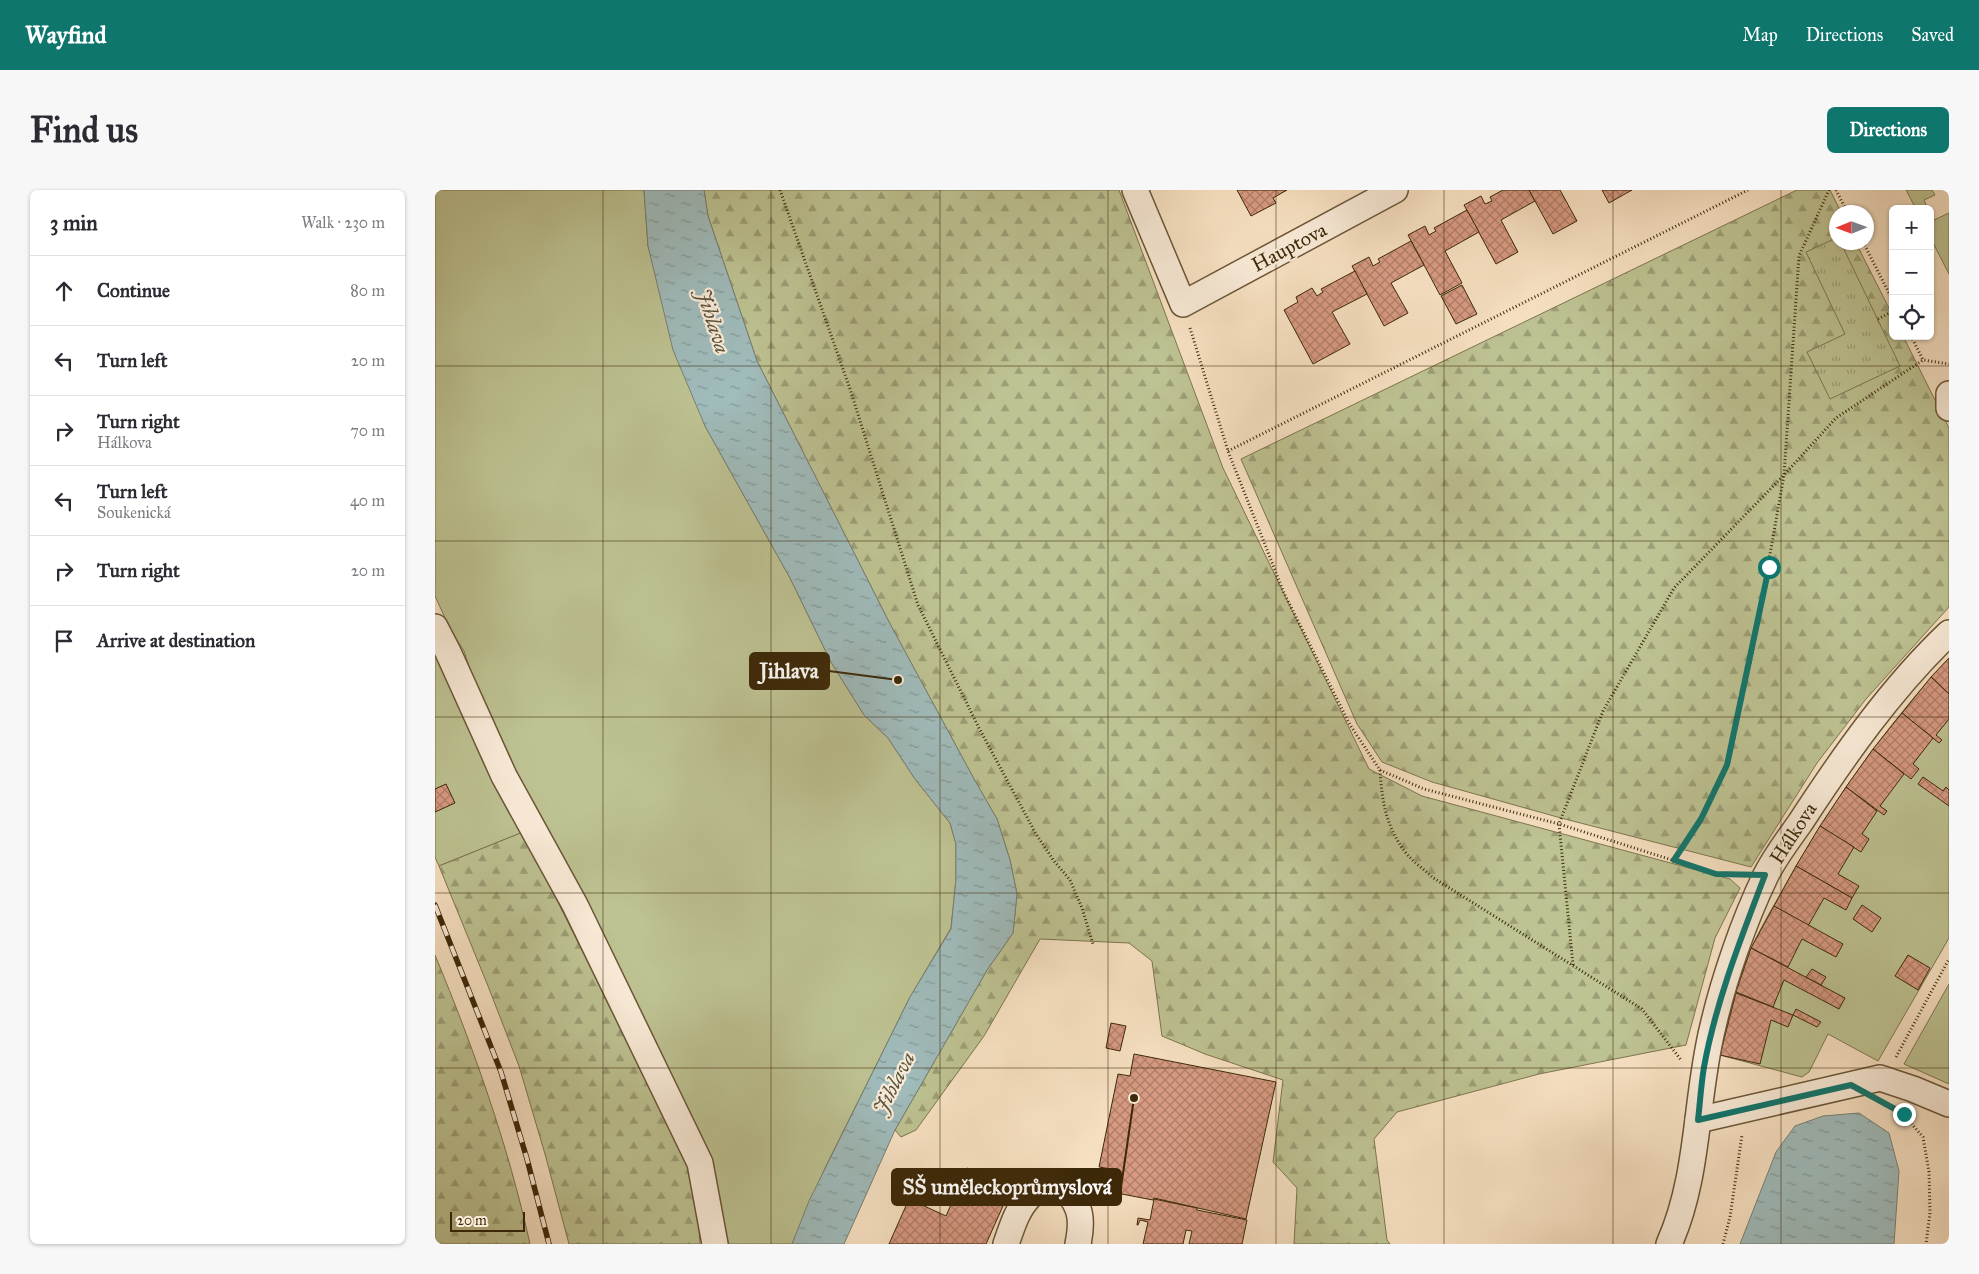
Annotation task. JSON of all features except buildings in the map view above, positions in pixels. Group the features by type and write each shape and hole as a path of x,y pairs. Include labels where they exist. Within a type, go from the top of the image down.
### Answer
{"street":[{"path":"1135,190 1183,304"},
{"name":"Hauptova","path":"1183,304 1395,190"},
{"path":"1949,394 1949,408"},
{"path":"435,627 504,776 575,905 700,1163 715,1244"},
{"name":"Hálkova","path":"1669,1244 1690,1181 1703,1069 1713,1025 1733,957 1765,875 1823,788 1875,718 1932,649 1949,633"},
{"path":"1698,1120 1880,1078 1949,1104"},
{"path":"1006,1244 1020,1208 1030,1195 1041,1187 1052,1186 1062,1189 1072,1197 1079,1210 1078,1244"}],"path":[{"path":"780,190 850,389 918,605 975,720 1036,834 1054,861 1070,880 1082,908 1093,944"},
{"path":"1228,451 1748,190"},
{"path":"1674,860 1701,819 1727,765 1753,645 1785,475 1799,256 1829,190"},
{"path":"1836,190 1844,205"},
{"path":"1867,250 1890,295"},
{"path":"1183,304 1228,451 1284,593 1350,725 1380,770 1383,804 1392,831 1407,854 1432,877 1642,1009 1686,1067"},
{"path":"1878,319 1889,313"},
{"path":"1913,340 1923,360"},
{"path":"1573,965 1559,824 1603,711 1674,588 1785,475 1836,418 1923,360 1949,364"},
{"path":"1380,770 1424,789 1559,824 1716,874 1765,875"},
{"path":"1880,1078 1896,1056 1949,959"},
{"path":"1723,1244 1730,1217 1746,1110"},
{"path":"1896,1110 1904,1114 1923,1137 1929,1172 1930,1213 1926,1244"}],"green space":[{"path":"435,190 644,190 648,246 705,426 790,578 831,662 864,715 888,738 915,779 950,823 956,844 956,879 951,928 910,997 825,1168 792,1244 723,1244 541,823 480,701 464,651 451,631 435,596"},
{"path":"704,190 1119,190 1223,468 1369,769 1422,796 1730,879 1740,888 1715,938 1686,1045 1539,1074 1397,1112 1374,1139 1387,1240 1390,1244 1294,1244 1297,1188 1273,1162 1283,1080 1205,1054 1162,1036 1152,961 1129,943 1040,939 984,1036 916,1130 901,1137 895,1130 987,970 1013,933 1017,894 1010,860 997,819 889,622 757,361 708,216"},
{"path":"1797,190 1830,190 1838,205 1829,205 1829,250 1860,250 1889,308 1889,340 1905,340 1949,428 1949,607 1866,699 1817,763 1751,867 1561,818 1432,782 1382,762 1357,724 1241,459"},
{"path":"1906,190 1932,190 1935,195 1924,200 1926,205 1914,205"},
{"path":"1949,213 1949,274 1934,245 1934,220"},
{"path":"1829,241 1829,250 1844,250 1900,366 1830,399 1807,352 1845,334 1806,252"},
{"path":"435,651 523,832 439,866 435,857"},
{"path":"1949,658 1949,938 1878,1061 1828,1034 1809,1072 1802,1077 1720,1055 1734,1001 1751,949 1804,852 1861,766 1903,710"},
{"path":"523,832 696,1180 700,1244 569,1244 519,1066 439,866"},
{"path":"435,955 463,1026 501,1134 530,1244 435,1244"},
{"path":"1949,984 1949,1084 1904,1064"}],"water":[{"path":"644,190 704,190 708,216 757,361 889,622 997,819 1010,860 1017,894 1013,933 987,970 895,1130 844,1244 792,1244 809,1201 910,997 951,929 956,879 956,844 950,823 915,779 888,738 864,715 831,662 790,578 705,426 673,350 648,246"},
{"path":"1859,1113 1889,1133 1899,1171 1894,1244 1740,1244 1776,1152 1795,1126 1823,1116"}],"railway":[{"path":"435,905 501,1072 527,1159 549,1244"}],"place":[{"name":"Jihlava","path":"898,680"},
{"name":"SŠ uměleckoprůmyslová","path":"1134,1098"}],"route":[{"path":"1769,567 1727,765 1701,819 1674,860 1716,874 1765,875 1733,957 1713,1025 1703,1069 1698,1120 1851,1085 1904,1114"}]}
